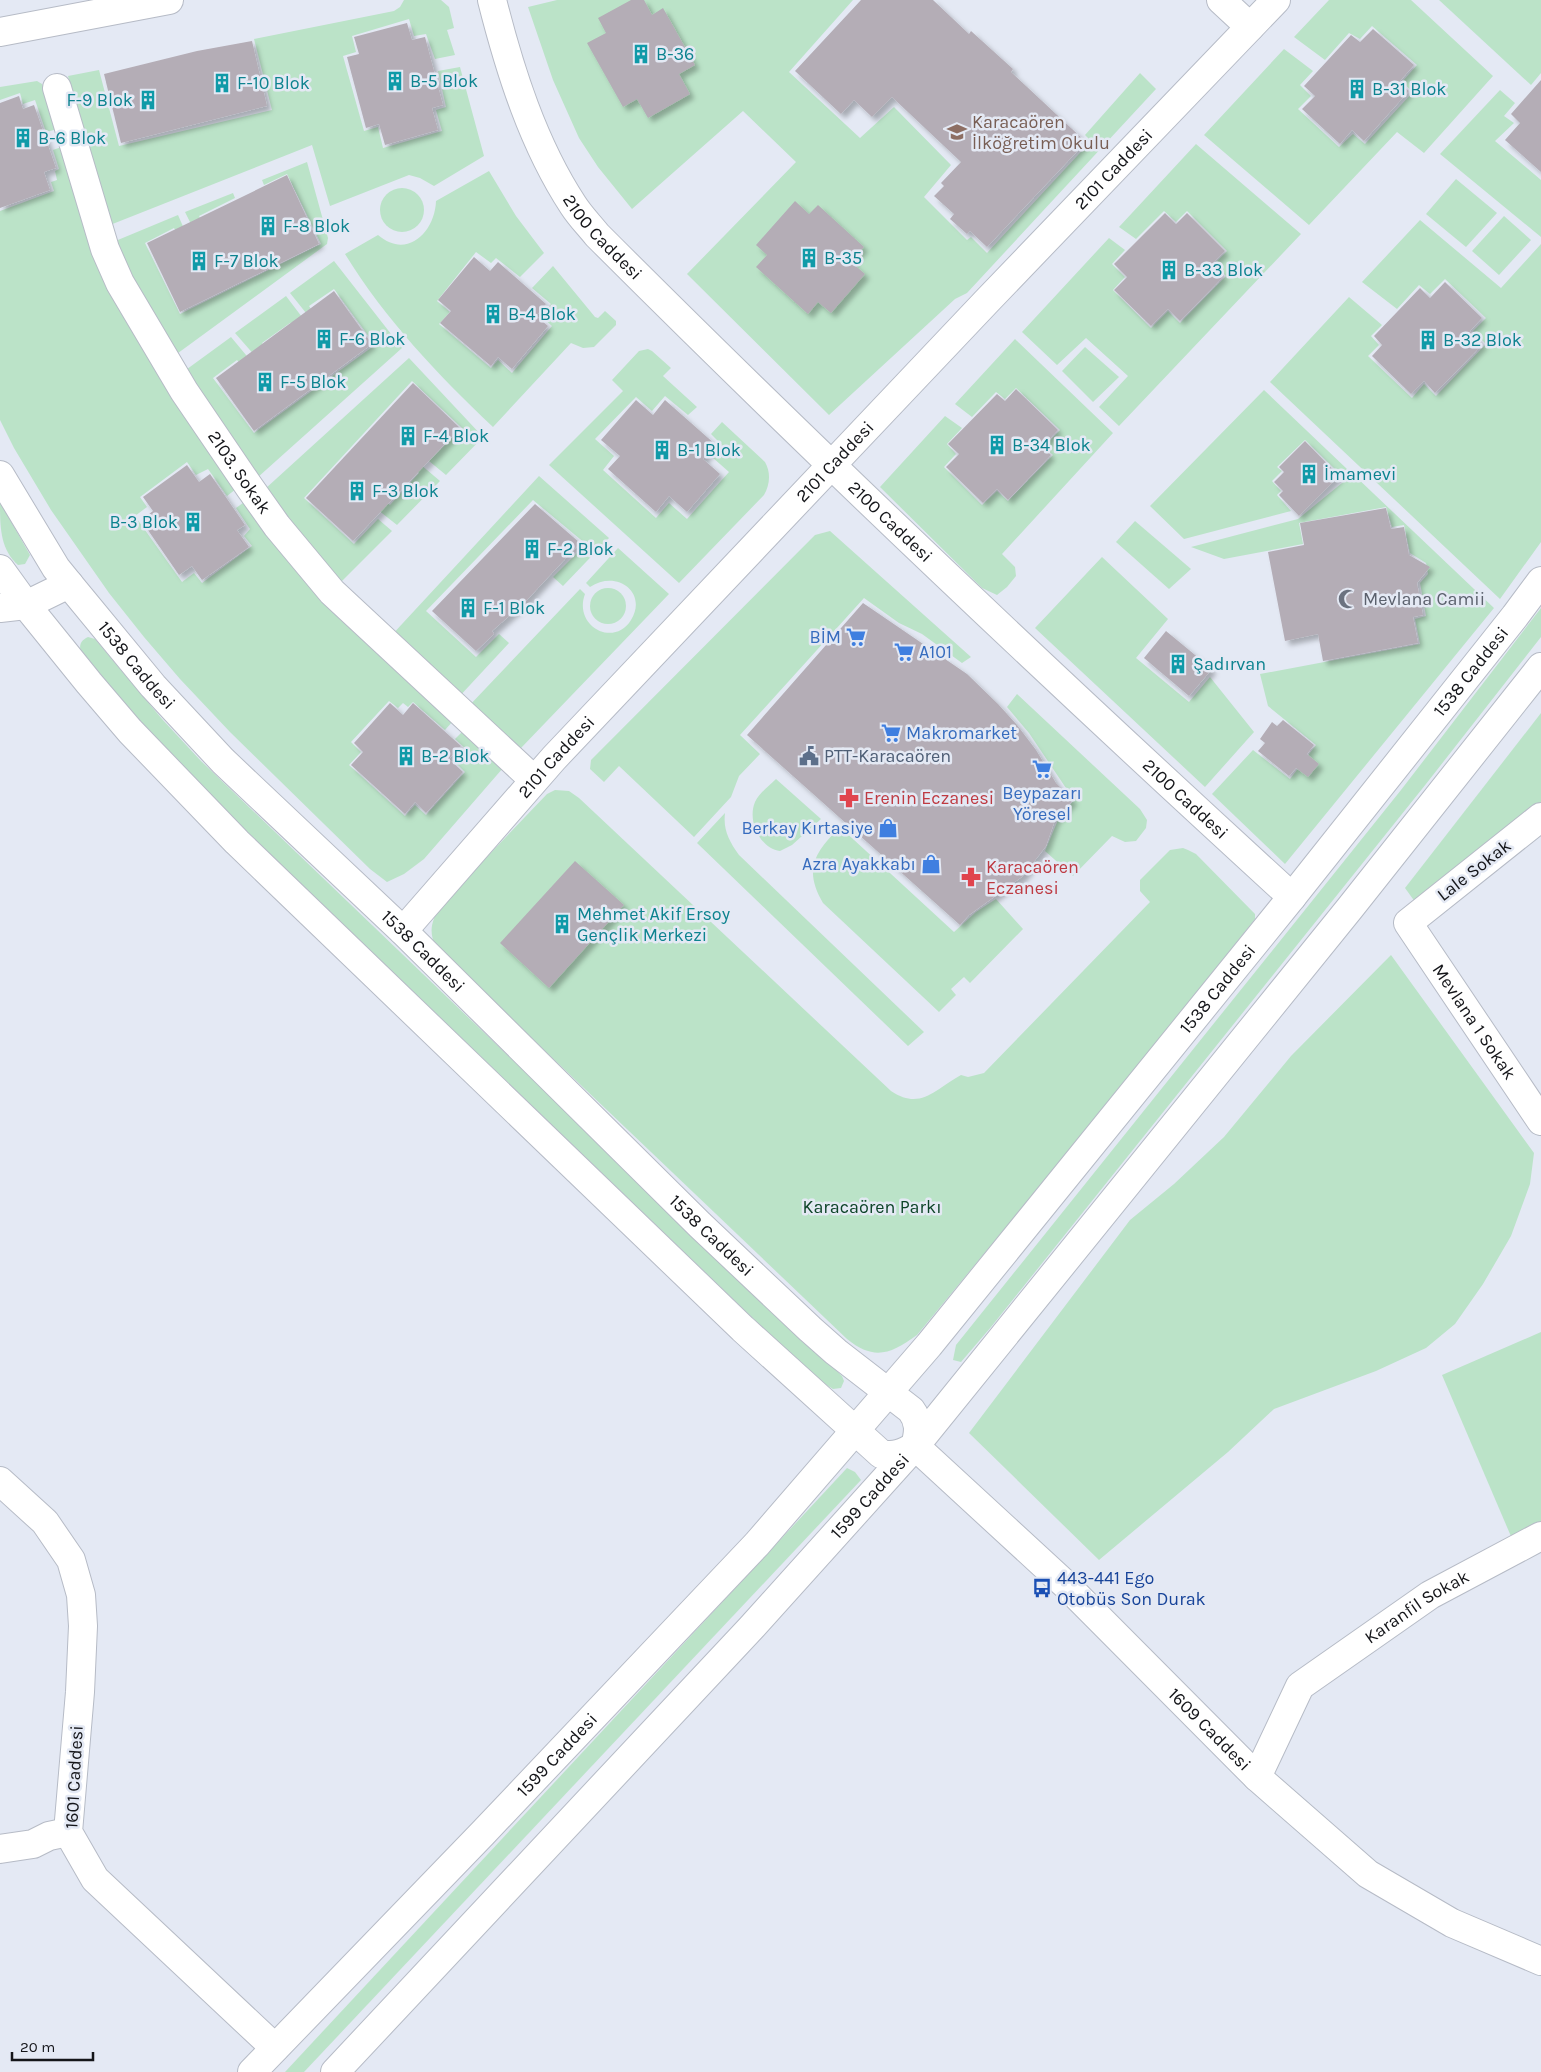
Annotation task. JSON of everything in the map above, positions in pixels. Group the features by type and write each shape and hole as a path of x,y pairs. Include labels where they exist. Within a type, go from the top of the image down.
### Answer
{"main road":[{"path":"0,32 169,0"},
{"name":"2100 Caddesi","path":"492,0 503,42 534,131 547,160 574,207 597,235 832,465 1191,805 1292,898"},
{"path":"1221,0 1250,28"},
{"name":"2101 Caddesi","path":"403,931 534,780 1276,0"},
{"name":"2103. Sokak","path":"57,88 105,249 120,283 184,391 250,488 332,592 534,780"},
{"name":"1538 Caddesi","path":"0,475 56,568 68,584 153,686 223,761 403,931 700,1225 782,1303 836,1352 914,1414 919,1428 914,1446"},
{"path":"0,569 13,607 237,842 728,1315 874,1448 886,1455 899,1455 914,1446 1338,924 1541,667"},
{"name":"1538 Caddesi","path":"854,1430 929,1346 1292,898 1541,581"},
{"path":"13,607 68,584"},
{"name":"Lale Sokak","path":"1408,923 1541,817"},
{"name":"Mevlana 1 Sokak","path":"1408,923 1539,1116"},
{"name":"1599 Caddesi","path":"252,2072 482,1834 757,1544 854,1430"},
{"name":"1599 Caddesi","path":"336,2072 751,1628 914,1446"},
{"name":"1609 Caddesi","path":"914,1446 1066,1585 1257,1777 1368,1874 1452,1923 1541,1961"},
{"name":"1601 Caddesi","path":"0,1481 45,1522 71,1560 81,1595 83,1626 80,1692 68,1832 95,1879 275,2048"},
{"name":"Karanfil Sokak","path":"1257,1777 1300,1686 1430,1595 1541,1536"},
{"path":"0,1848 33,1844 49,1836 68,1832"}],"green space":[{"path":"404,0 441,0 449,7 454,28 447,30 455,55 435,59 426,34 414,36 409,19 352,36 356,52 343,56 364,131 378,127 383,148 442,131 436,110 446,107 438,71 460,67 484,156 434,186 420,178 409,175 330,206 312,145 110,225 68,76 99,70 119,146 272,110 254,39 394,11 400,7"},
{"path":"557,0 853,0 789,72 860,138 894,107 951,165 924,197 967,240 971,237 987,253 1091,141 1085,135 1140,73 1156,89 967,293 955,299 829,415 687,274 796,162 743,111 632,209 598,167 579,138 553,80 528,7"},
{"path":"1329,0 1411,0 1493,76 1424,153 1397,132 1309,225 1204,135 1284,49 1313,71 1300,85 1311,96 1298,109 1339,147 1353,134 1365,144 1413,92 1402,82 1417,65 1372,26 1360,39 1349,33 1325,60 1294,37"},
{"path":"1439,0 1541,0 1541,73 1531,85"},
{"path":"37,81 42,84 58,129 46,132 35,100 23,104 20,93 0,100 0,87"},
{"path":"1500,90 1515,103 1504,116 1514,123 1495,141 1541,180 1541,237 1440,154"},
{"path":"1196,144 1301,234 1119,426 1099,407 1128,376 1086,338 1057,365 1022,332 1109,238 1125,250 1112,264 1125,277 1113,290 1151,328 1168,311 1180,323 1226,276 1214,264 1227,251 1187,211 1176,222 1164,211 1136,239 1119,227"},
{"path":"64,146 236,489 227,496 208,469 196,475 187,462 140,497 147,507 135,516 182,582 194,573 202,583 252,546 244,536 250,529 236,508 247,500 453,721 445,730 413,702 408,707 403,703 398,708 389,701 351,742 361,752 349,765 405,816 415,805 426,815 465,772 454,761 466,749 455,739 463,731 503,768 424,859 404,874 387,882 370,869 230,732 144,637 109,593 51,510 14,448 0,420 0,211 54,191 51,182 57,180 55,171 59,169 53,150"},
{"path":"307,162 328,238 327,244 174,356 113,242 178,215 185,231 178,234 174,228 145,243 180,314 321,244 287,174 264,185 262,180"},
{"path":"489,171 516,216 544,253 520,277 496,258 491,263 476,252 437,301 450,312 439,324 491,368 498,360 512,373 552,326 541,316 551,304 532,288 553,266 595,317 598,318 605,311 616,321 616,325 594,347 583,348 571,343 493,427 452,387 395,324 345,254 378,235 389,242 399,245 418,239 431,223 436,201"},
{"path":"1456,179 1497,213 1466,247 1426,214"},
{"path":"406,188 418,194 423,201 423,219 418,226 411,231 398,232 386,226 381,219 380,206 386,194 393,189"},
{"path":"233,193 235,198 199,216 202,222 192,226 185,212"},
{"path":"1504,216 1531,240 1499,275 1472,251"},
{"path":"1420,220 1501,288 1541,244 1541,542 1500,599 1270,382 1349,297 1382,325 1371,336 1379,345 1368,356 1412,398 1424,384 1436,396 1486,344 1473,331 1486,318 1445,279 1430,294 1419,285 1397,309 1362,282"},
{"path":"334,261 402,348 257,478 183,372 231,337 251,361 243,367 237,360 213,378 254,433 375,345 334,289 309,306 315,315 310,318 290,293"},
{"path":"286,296 305,321 290,323 262,343 266,349 256,357 235,333"},
{"path":"1015,339 1113,433 1002,554 1015,567 1016,576 997,595 982,588 880,487 945,416 962,428 947,444 956,454 944,467 982,505 997,491 1008,501 1053,455 1044,447 1060,430 1016,388 1005,399 996,392 972,417 955,404"},
{"path":"1085,347 1119,377 1093,402 1062,371"},
{"path":"648,349 671,368 663,376 697,407 688,415 665,396 652,411 636,397 595,439 614,456 603,470 656,518 669,503 687,519 729,472 712,457 722,445 711,434 722,422 765,462 769,474 769,483 764,495 679,583 549,465 623,391 612,380 639,351"},
{"path":"409,358 483,437 446,475 429,461 462,428 412,381 304,498 354,544 378,519 392,531 339,584 265,489"},
{"path":"1264,390 1347,469 1340,474 1305,440 1277,467 1282,471 1272,481 1281,491 1277,495 1291,511 1184,539 1150,506"},
{"path":"414,459 440,481 397,525 373,506 381,498 390,505 419,473 410,464"},
{"path":"1353,474 1494,608 1285,864 1212,794 1253,750 1290,779 1316,745 1268,706 1260,674 1420,644 1415,619 1426,616 1420,583 1428,574 1426,563 1410,553 1404,525 1392,527 1386,507 1299,523 1303,544 1224,559 1191,547 1298,519"},
{"path":"539,476 609,538 563,586 553,577 586,544 533,500 426,611 476,657 499,634 509,643 457,699 390,637"},
{"path":"0,502 30,555 25,564 18,565 4,545 1,529"},
{"path":"1135,521 1191,569 1169,589 1116,542"},
{"path":"830,531 971,657 962,663 922,634 899,623 864,598 740,735 760,754 739,776 731,797 694,837 619,766 604,782 590,769 591,760 815,535"},
{"path":"618,548 669,594 521,748 506,746 467,708 580,589 585,594 583,605 585,616 590,624 597,630 606,633 624,628 631,620 635,610 636,601 633,593 619,582 600,582 590,587 586,583"},
{"path":"1102,557 1168,619 1136,658 1189,702 1210,677 1254,732 1205,787 1035,628"},
{"path":"608,588 621,593 626,606 621,619 608,624 595,619 590,606 595,593"},
{"path":"1541,608 1541,637 1426,784 991,1327 961,1362 953,1360 956,1345 1401,790"},
{"path":"88,637 95,639 162,719 201,761 842,1376 844,1381 841,1388 833,1389 823,1383 787,1351 238,823 157,741 81,654 81,644"},
{"path":"1017,694 1140,809 1147,820 1146,828 1136,841 1125,842 1112,836 1073,876 1045,851 1058,820 1074,800 1029,733 1007,707"},
{"path":"1541,713 1541,810 1418,906 1405,888"},
{"path":"776,779 821,819 792,845 780,851 773,849 761,839 754,825 753,817 753,809 757,798"},
{"name":"Karacaören Parkı","path":"555,790 569,791 579,798 891,1091 911,1099 928,1096 961,1075 968,1077 984,1073 1150,902 1140,891 1140,880 1170,850 1183,848 1196,854 1255,914 1255,919 1124,1084 917,1335 899,1347 882,1352 874,1352 857,1346 847,1339 436,947 432,936 432,927 439,907 547,794"},
{"path":"725,813 725,825 728,835 739,855 924,1032 908,1046 697,843"},
{"path":"840,827 954,932 976,912 996,899 1023,929 970,983 964,977 951,989 956,995 939,1012 823,903 814,880 815,862 818,853"},
{"path":"1391,955 1534,1153 1530,1184 1511,1236 1483,1284 1455,1324 1426,1348 1376,1371 1274,1409 1228,1452 1099,1560 969,1433 1130,1220 1174,1184 1224,1137 1291,1056"},
{"path":"1541,1332 1541,1524 1513,1541 1442,1375"},
{"path":"847,1468 855,1472 861,1480 304,2072 285,2072"}],"building":[{"name":"B-36","path":"631,0 644,0 652,15 663,8 695,65 679,74 690,94 648,118 637,99 623,107 587,43 606,33 598,18"},
{"path":"861,0 933,0 969,34 971,31 1013,69 1011,72 1086,142 987,247 970,231 967,234 950,219 954,214 934,196 944,186 941,183 961,162 892,97 872,117 854,100 841,114 795,71"},
{"name":"B-5 Blok","path":"407,23 412,40 425,37 443,105 432,108 438,130 385,145 379,124 366,128 347,57 359,54 354,37"},
{"name":"B-31 Blok","path":"1373,29 1414,65 1399,82 1409,91 1364,141 1352,130 1340,144 1302,109 1315,96 1304,86 1351,35 1360,42"},
{"path":"252,41 267,106 121,143 104,74 197,51"},
{"path":"1541,80 1541,172 1505,140 1520,123 1511,114"},
{"name":"B-6 Blok","path":"19,96 23,109 34,105 56,168 44,172 50,190 0,208 0,103"},
{"path":"287,175 319,244 180,312 147,243"},
{"name":"B-35","path":"795,201 809,214 818,205 864,247 851,262 865,274 831,313 818,302 808,314 756,267 767,255 756,245"},
{"name":"B-33 Blok","path":"1165,213 1176,224 1187,213 1225,251 1212,264 1224,276 1180,321 1168,309 1151,326 1114,290 1127,277 1114,264"},
{"name":"B-4 Blok","path":"474,257 490,271 498,262 546,304 536,316 548,326 512,369 498,357 491,366 440,323 451,311 438,300"},
{"name":"B-32 Blok","path":"1445,282 1482,318 1470,331 1483,344 1435,393 1424,381 1411,394 1372,356 1382,345 1374,336 1420,288 1430,298"},
{"path":"334,291 372,344 254,431 216,378"},
{"path":"413,383 460,428 353,541 306,498"},
{"name":"B-34 Blok","path":"1016,389 1058,430 1042,447 1051,455 1008,500 997,489 983,503 946,467 959,454 948,444 997,394 1005,401"},
{"name":"B-1 Blok","path":"636,400 653,415 665,400 716,445 703,459 720,474 687,512 669,496 656,512 608,469 620,456 601,440"},
{"name":"İmamevi","path":"1305,441 1339,476 1299,516 1279,495 1283,491 1274,482 1284,472 1279,467"},
{"name":"B-3 Blok","path":"187,465 199,482 210,474 245,525 237,530 249,547 202,580 192,566 179,575 141,520 153,511 143,497"},
{"path":"535,504 580,543 525,602 492,631 494,634 476,651 432,611"},
{"name":"Mevlana Camii","path":"1386,508 1391,529 1404,527 1409,555 1430,567 1417,583 1423,615 1413,617 1418,643 1323,661 1318,634 1285,641 1268,552 1304,545 1300,523"},
{"path":"863,603 967,674 1017,725 1036,750 1056,783 1073,800 1055,820 1046,846 1023,876 969,915 960,925 747,735"},
{"name":"Şadırvan","path":"1166,631 1212,669 1189,696 1144,658"},
{"name":"B-2 Blok","path":"390,703 403,715 413,703 461,746 449,759 463,772 426,813 415,802 405,814 351,765 363,752 354,743"},
{"path":"1283,720 1314,745 1307,754 1319,764 1308,777 1296,768 1289,776 1258,751 1265,743 1260,739 1272,722 1277,726"},
{"name":"Mehmet Akif Ersoy Gençlik Merkezi","path":"575,861 624,905 549,988 500,943"}],"place":[{"name":"B-36","path":"641,54"},
{"name":"B-5 Blok","path":"395,81"},
{"name":"F-10 Blok","path":"222,83"},
{"name":"B-31 Blok","path":"1357,89"},
{"name":"F-9 Blok","path":"148,100"},
{"name":"Karacaören İlköğretim Okulu","path":"957,132"},
{"name":"B-6 Blok","path":"23,138"},
{"name":"F-8 Blok","path":"268,226"},
{"name":"B-35","path":"809,258"},
{"name":"F-7 Blok","path":"199,261"},
{"name":"B-33 Blok","path":"1169,270"},
{"name":"B-4 Blok","path":"493,314"},
{"name":"F-6 Blok","path":"324,339"},
{"name":"B-32 Blok","path":"1428,340"},
{"name":"F-5 Blok","path":"265,382"},
{"name":"F-4 Blok","path":"408,436"},
{"name":"B-34 Blok","path":"997,445"},
{"name":"B-1 Blok","path":"662,450"},
{"name":"İmamevi","path":"1309,474"},
{"name":"F-3 Blok","path":"357,491"},
{"name":"B-3 Blok","path":"193,522"},
{"name":"F-2 Blok","path":"532,549"},
{"name":"Mevlana Camii","path":"1348,599"},
{"name":"F-1 Blok","path":"468,608"},
{"name":"BİM","path":"856,637"},
{"name":"A101","path":"904,652"},
{"name":"Şadırvan","path":"1178,664"},
{"name":"Makromarket","path":"891,733"},
{"name":"B-2 Blok","path":"406,756"},
{"name":"PTT-Karacaören","path":"809,756"},
{"name":"Beypazarı Yöresel","path":"1042,769"},
{"name":"Erenin Eczanesi","path":"849,798"},
{"name":"Berkay Kırtasiye","path":"888,828"},
{"name":"Azra Ayakkabı","path":"931,864"},
{"name":"Karacaören Eczanesi","path":"971,877"},
{"name":"Mehmet Akif Ersoy Gençlik Merkezi","path":"562,924"},
{"name":"443-441 Ego Otobüs Son Durak","path":"1042,1588"}]}
